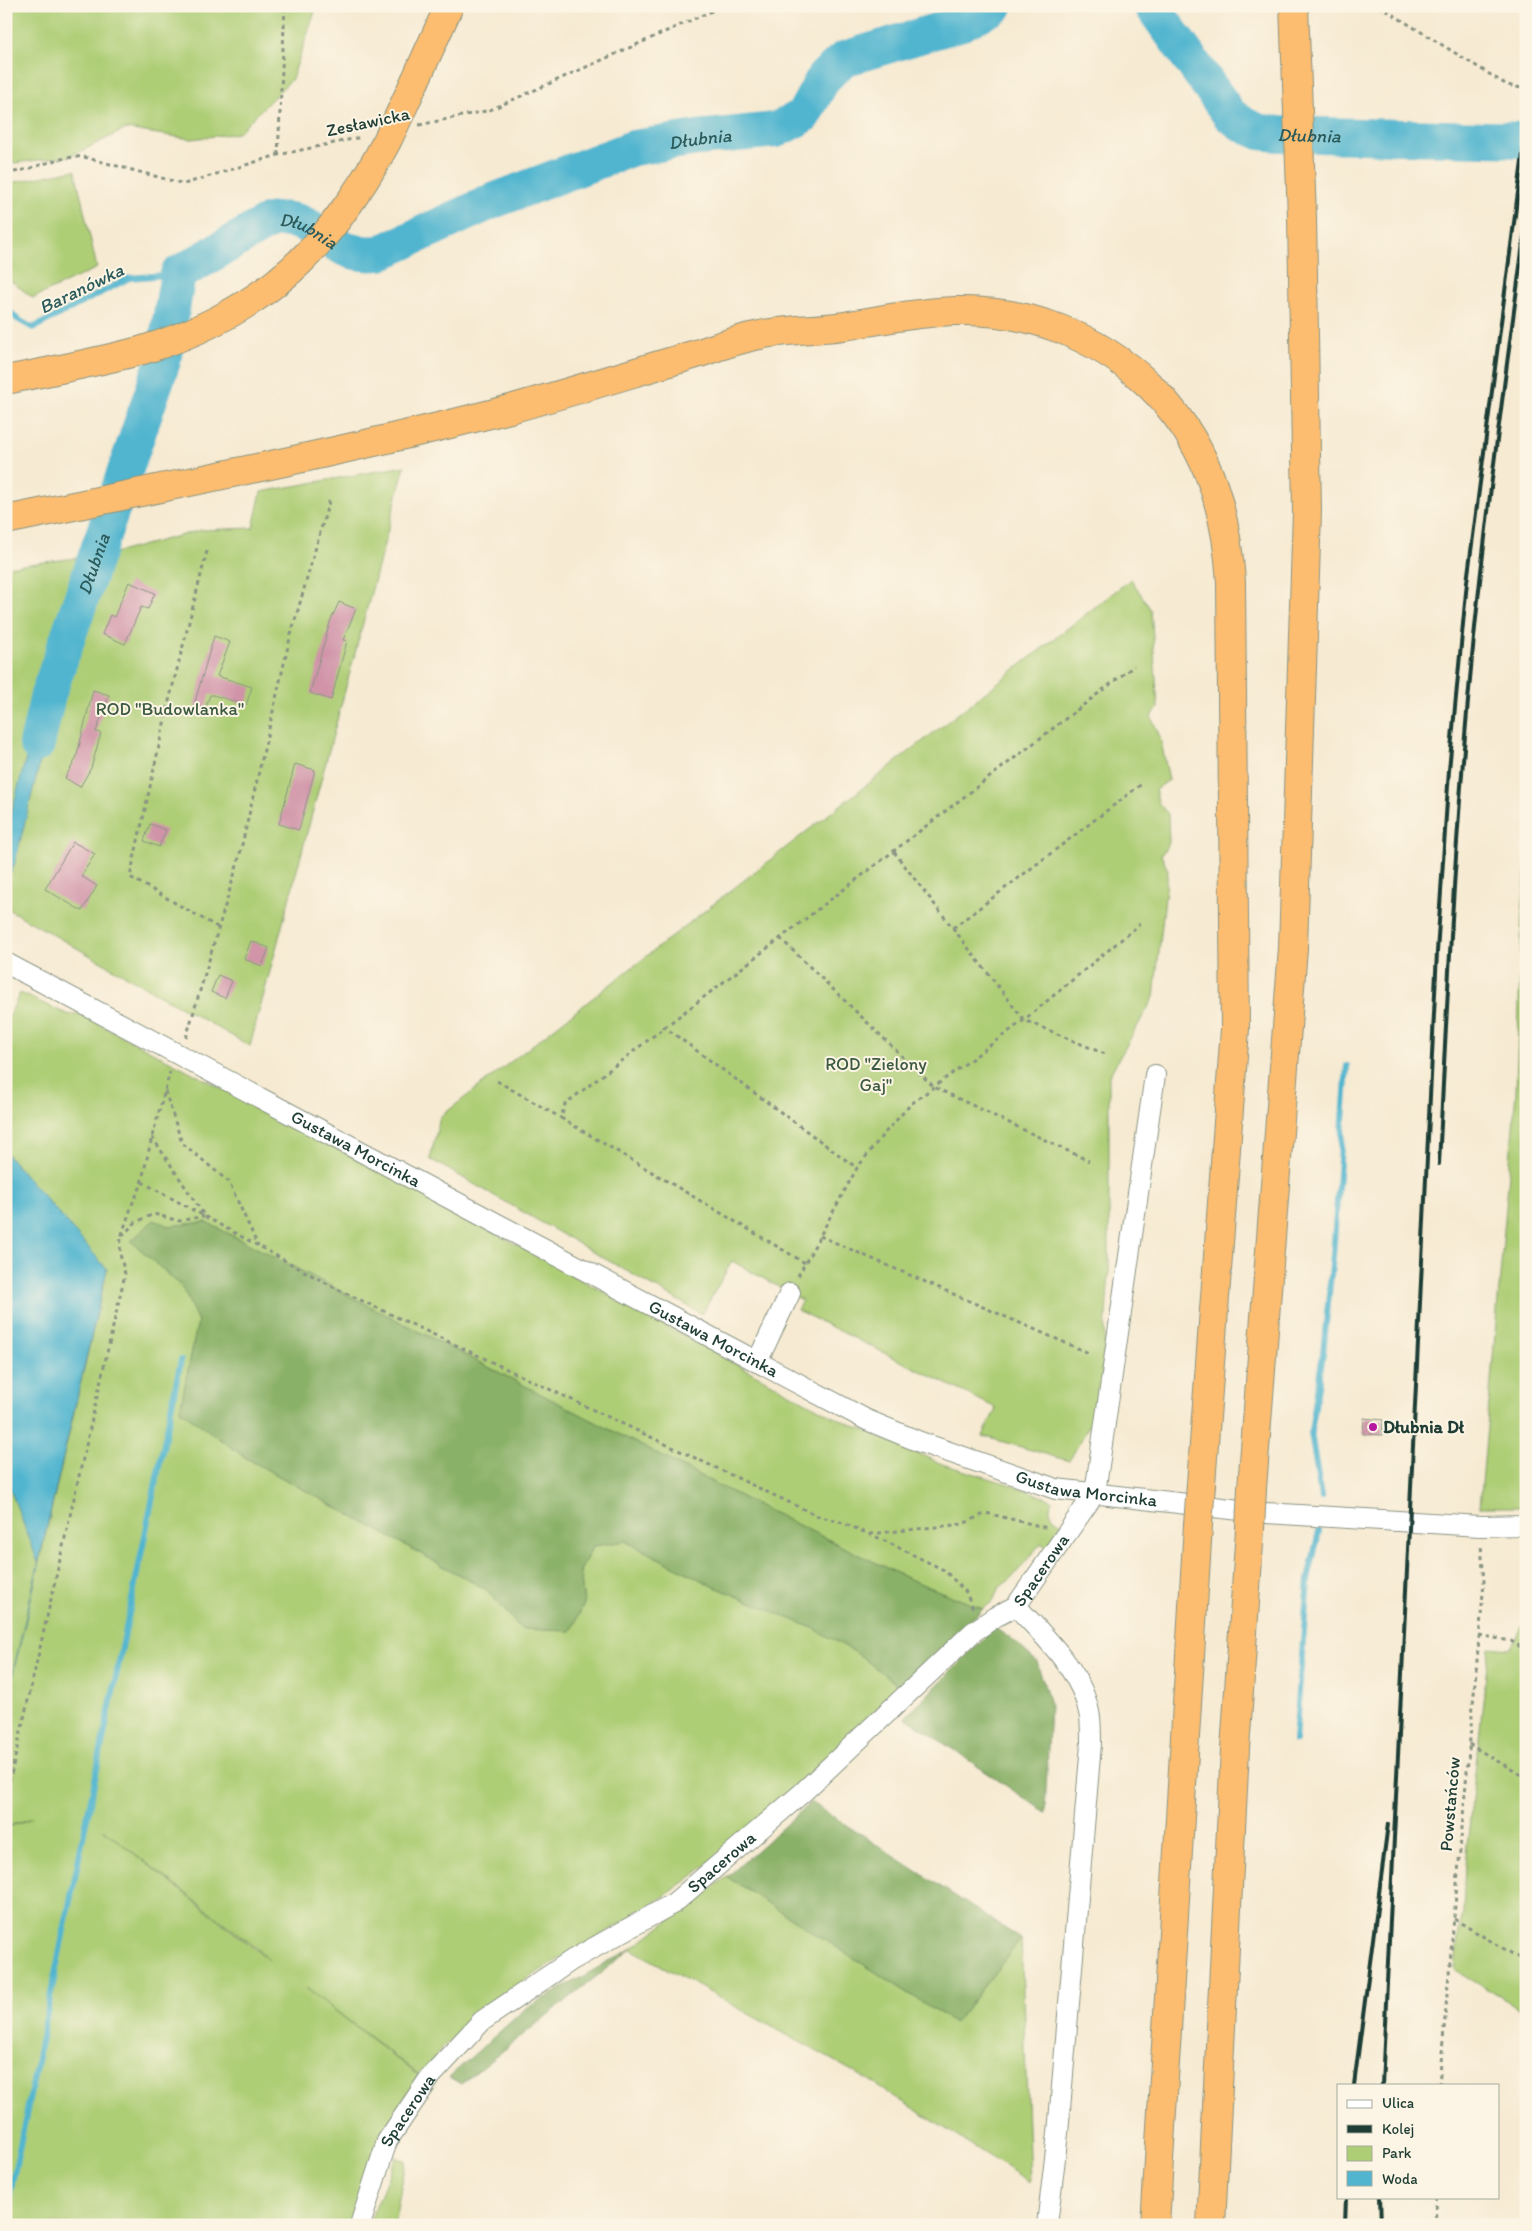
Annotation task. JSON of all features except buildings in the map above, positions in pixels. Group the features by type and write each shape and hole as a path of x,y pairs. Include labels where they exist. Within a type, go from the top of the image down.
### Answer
{"highway":[{"path":"6,380 145,349 234,311 278,281 318,242 356,192 387,142 449,6"},
{"path":"1212,2225 1235,1749 1252,1488 1293,948 1307,511 1302,217 1294,6"},
{"path":"6,520 362,444 511,408 762,334 819,330 939,312 982,312 1031,319 1059,328 1089,342 1131,369 1169,407 1200,454 1220,503 1229,552 1232,619 1235,1029 1198,1525 1155,2225"}],"street":[{"name":"Gustawa Morcinka","path":"7,963 405,1173 866,1420 920,1442 1056,1489 1266,1513 1480,1526 1526,1525"},
{"path":"1095,1493 1155,1075"},
{"path":"757,1362 790,1293"},
{"name":"Spacerowa","path":"360,2225 388,2141 432,2076 482,2021 572,1960 674,1903 802,1793 974,1632 995,1616 1016,1606 1095,1493"},
{"path":"1016,1606 1060,1654 1072,1672 1082,1692 1090,1717 1092,1744 1058,2133 1047,2225"}],"path":[{"path":"278,155 285,6"},
{"name":"Zesławicka","path":"413,127 490,110 722,6"},
{"path":"1378,6 1507,84 1526,89"},
{"name":"Zesławicka","path":"6,173 24,171 71,156 84,157 184,184 278,155 365,137"},
{"path":"6,1797 125,1274 120,1254 121,1237 142,1182 165,1090 179,1054 238,862 290,638 328,502"},
{"path":"207,551 169,701 130,877 218,928"},
{"path":"561,1118 566,1104 663,1026 894,852 1134,666"},
{"path":"953,928 1143,783"},
{"path":"894,852 1024,1020 1105,1054"},
{"path":"790,1293 857,1168 882,1136 911,1104 1024,1020 1140,924"},
{"path":"780,938 934,1088 1089,1161"},
{"path":"663,1026 857,1168"},
{"path":"497,1081 805,1263"},
{"path":"165,1090 182,1143 229,1182 258,1246"},
{"path":"152,1137 205,1216"},
{"path":"142,1182 362,1301 818,1516 840,1522 944,1570 966,1592 973,1607 974,1632"},
{"path":"121,1237 136,1222 154,1214 179,1221 205,1216"},
{"path":"820,1236 1091,1354"},
{"path":"867,1534 964,1524 986,1513 1068,1532"},
{"name":"Powstańców","path":"1439,2084 1484,1582 1480,1526"},
{"path":"1479,1635 1511,1641 1526,1650"},
{"path":"1470,1744 1526,1778"},
{"path":"1454,1919 1526,1962"},
{"path":"1435,2198 1436,2225"}],"green space":[{"path":"6,6 317,6 292,79 238,133 191,139 126,129 71,156 6,164"},
{"path":"75,170 97,268 33,298 6,277 6,184"},
{"name":"ROD \"Budowlanka\"","path":"405,466 250,1046 6,908 6,567 115,553 201,530 253,528 261,492"},
{"name":"ROD \"Zielony Gaj\"","path":"1131,579 1151,610 1158,708 1151,716 1160,737 1169,780 1155,790 1159,804 1168,814 1169,843 1161,855 1168,870 1154,997 1109,1076 1109,1270 1100,1407 1069,1461 983,1436 996,1408 797,1310 802,1300 732,1261 702,1314 430,1159 440,1117"},
{"path":"1526,864 1526,1507 1480,1507 1516,1092 1522,917"},
{"path":"20,993 69,1015 78,1013 412,1188 830,1415 942,1464 1015,1486 1052,1500 1051,1514 1062,1523 1047,1548 1041,1543 1012,1578 999,1588 993,1601 983,1609 907,1578 747,1500 206,1222 169,1226 131,1241 182,1287 198,1321 180,1410 246,1458 487,1590 521,1629 571,1631 584,1604 580,1571 593,1546 625,1541 715,1587 815,1629 858,1654 900,1687 771,1809 690,1878 620,1924 523,1981 488,2004 418,2074 306,1988 419,2076 381,2135 351,2225 6,2225 6,1828 32,1818 6,1827 6,1478 39,1563 107,1270 6,1153 6,1023","holes":["103,1829 255,1947 269,1960"]},
{"path":"154,1220 169,1226 206,1222 747,1500 907,1578 983,1609 900,1687 858,1654 815,1629 715,1587 625,1541 593,1546 580,1571 584,1604 571,1631 521,1629 487,1590 246,1458 180,1410 198,1321 182,1287 131,1241"},
{"path":"1526,1620 1526,2012 1455,1970 1458,1936 1463,1914 1465,1864 1489,1647 1510,1649"},
{"path":"995,1627 1011,1638 1037,1662 1050,1704 1045,1812 905,1717"},
{"path":"811,1802 1021,1939 955,2023 727,1877"},
{"path":"727,1877 955,2023 1021,1939 1030,2182 865,2078 631,1949"},
{"path":"631,1949 461,2084 449,2077 525,2009"},
{"path":"396,2157 406,2161 394,2225 368,2225"}],"water":[{"path":"48,695 46,738 14,866 6,882 6,832 35,725"},
{"path":"6,1153 107,1269 38,1563 6,1478"},
{"path":"38,1563 39,1565 6,1702"}],"waterway":[{"name":"Dłubnia","path":"37,744 48,695 163,361 178,274 269,221 292,220 310,227 350,251 380,253 493,201 633,148 698,138 776,130 803,116 824,77 844,59 962,23 995,6"},
{"name":"Dłubnia","path":"1152,6 1230,115 1244,125 1260,132 1526,140"},
{"name":"Baranówka","path":"6,307 17,319 33,328 129,278 178,274"},
{"path":"1321,1497 1311,1432 1323,1353 1333,1255 1347,1066"},
{"path":"6,2213 181,1360"},
{"path":"1295,1741 1308,1580 1319,1531"}],"railway":[{"path":"1382,2084 1437,952 1449,770 1467,582 1526,131"},
{"path":"1439,1164 1448,982 1470,679 1503,392 1526,221"},
{"path":"1354,2084 1388,1824"},
{"path":"1345,2225 1346,2198"},
{"path":"1380,2198 1381,2225"}],"place":[{"name":"Dłubnia Dł","path":"1373,1427"}]}
